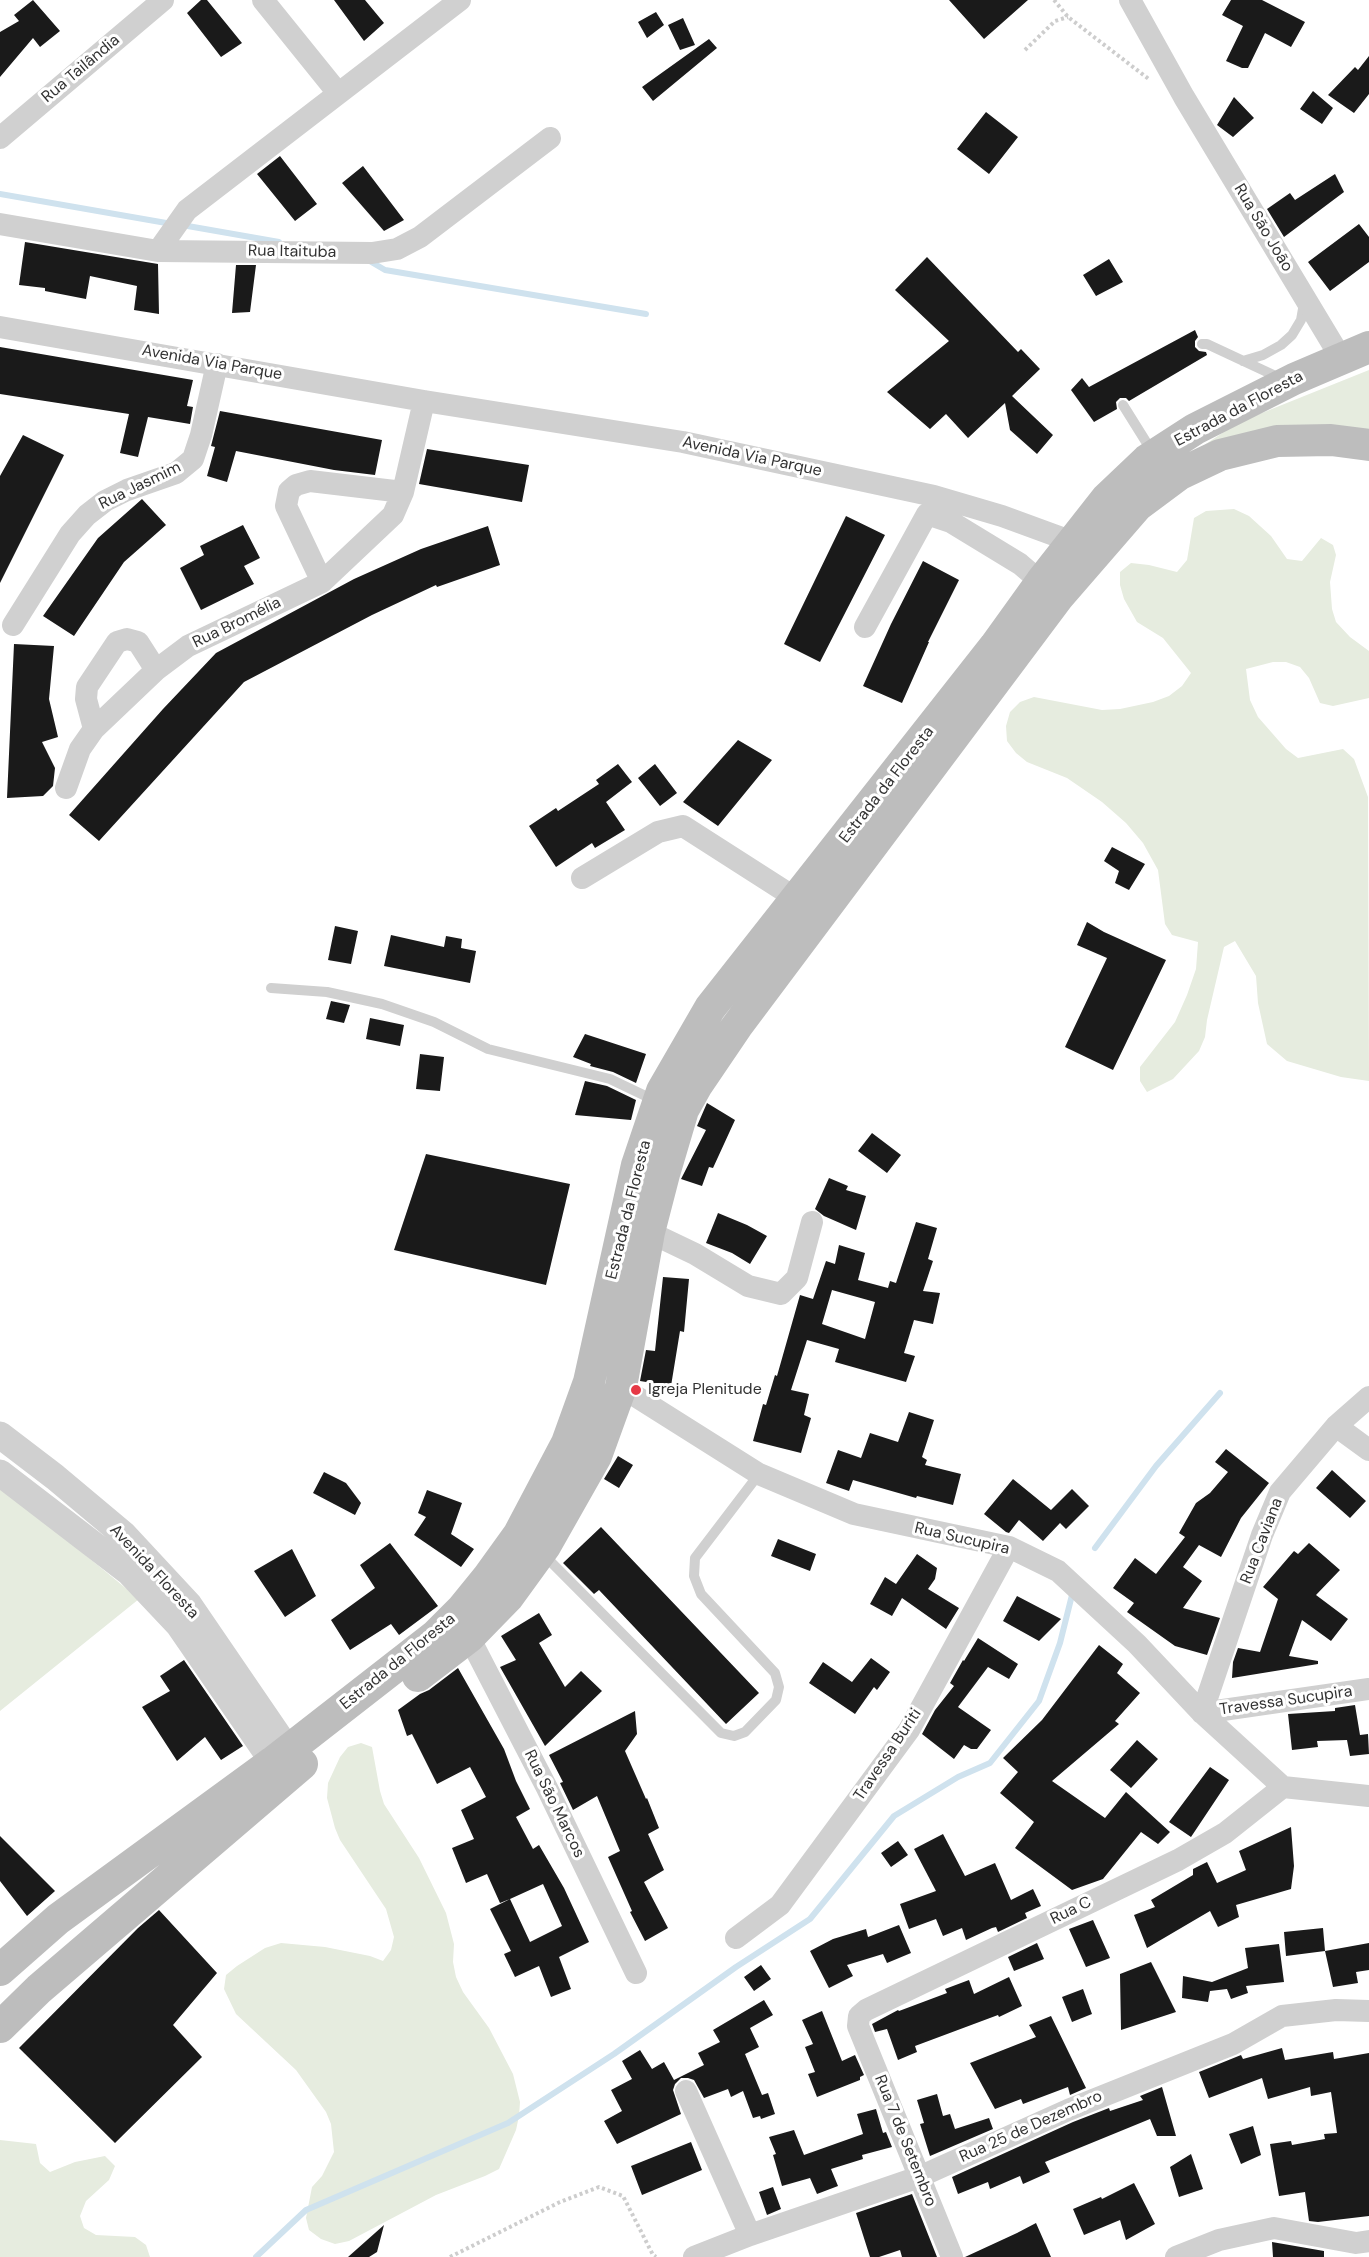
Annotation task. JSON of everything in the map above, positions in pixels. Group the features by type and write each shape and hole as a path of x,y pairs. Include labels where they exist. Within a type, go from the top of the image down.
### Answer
{"main road":[{"name":"Estrada da Floresta","path":"0,2027 287,1764 436,1635 482,1585 519,1534 567,1443 589,1382 637,1165 662,1092 710,1008 995,646 1041,582 1107,498 1155,455 1195,429 1287,382 1355,353"},
{"name":"Estrada da Floresta","path":"0,1971 58,1919 469,1637 508,1597 541,1552 596,1456 621,1387 649,1232 683,1110 697,1085 737,1026 1059,596 1137,506 1180,474 1220,454 1277,441 1331,440 1369,445"}],"street":[{"name":"Rua Tailândia","path":"0,138 163,0"},
{"path":"263,0 338,93"},
{"path":"158,251 187,210 460,0"},
{"name":"Rua São João","path":"1130,0 1184,97 1305,297 1355,353"},
{"name":"Rua Itaituba","path":"0,224 158,251 372,253 397,249 420,237 550,138"},
{"name":"Avenida Via Parque","path":"0,327 424,401 683,442 930,505 1002,516 1073,542"},
{"name":"Rua Jasmim","path":"13,625 70,534 87,514 105,501 127,490 176,473 193,459 201,435 217,364"},
{"path":"403,492 310,481 296,485 289,491 286,506 322,582 393,515 403,492 424,401"},
{"path":"865,627 930,505 951,522 1020,564 1041,582"},
{"name":"Rua Bromélia","path":"66,788 80,749 94,729 156,670 188,646 322,582"},
{"path":"94,729 86,699 87,687 117,642 127,639 138,642 156,670"},
{"path":"582,878 658,832 683,826 797,899"},
{"path":"649,1232 695,1254 747,1286 781,1294 797,1278 812,1222"},
{"name":"Rua Sucupira","path":"621,1387 759,1474 854,1514 1009,1547 1058,1571 1137,1644 1202,1713 1283,1787"},
{"name":"Rua Caviana","path":"1202,1713 1262,1535 1280,1492 1336,1426 1369,1397"},
{"path":"1336,1426 1369,1450"},
{"name":"Avenida Floresta","path":"0,1435 123,1534 189,1605 287,1764"},
{"name":"Avenida Floresta","path":"0,1473 129,1572 179,1625 287,1764"},
{"name":"Travessa Buriti","path":"736,1938 780,1905 909,1730 1009,1547"},
{"name":"Rua São Marcos","path":"469,1637 547,1788 636,1973"},
{"name":"Travessa Sucupira","path":"1202,1713 1369,1689"},
{"path":"1283,1787 1369,1796"},
{"name":"Rua C","path":"858,2026 859,2016 866,2010 1178,1860 1225,1833 1283,1787"},
{"name":"Rua 25 de Dezembro","path":"694,2257 919,2176 1068,2110 1233,2044 1282,2016 1336,2010 1369,2011"},
{"name":"Rua 7 de Setembro","path":"858,2026 952,2257"},
{"path":"686,2091 750,2235"},
{"path":"1176,2257 1219,2240 1274,2228 1360,2247"}],"lane":[{"path":"1243,361 1263,355 1281,345 1292,334 1301,320 1305,297"},
{"path":"1202,344 1207,344 1287,382"},
{"path":"1124,405 1155,455"},
{"path":"271,988 327,992 382,1004 434,1022 488,1049 610,1079 659,1102"},
{"path":"541,1552 721,1733 734,1736 745,1732 776,1700 779,1687 775,1673 701,1594 694,1576 695,1558 759,1474"}],"path":[{"path":"1054,0 1068,17 1154,83 1184,97"},
{"path":"1025,50 1055,21 1068,17"},
{"path":"450,2257 560,2202 599,2187 623,2196 656,2257"}],"shaded area":[{"path":"1369,370 1369,433 1154,479 1237,423"},
{"path":"1234,509 1249,516 1271,536 1287,559 1302,561 1321,538 1333,545 1336,555 1330,582 1332,609 1336,622 1350,637 1369,651 1369,698 1333,706 1320,703 1309,678 1300,667 1286,662 1273,662 1246,669 1250,700 1258,717 1286,749 1298,758 1343,749 1354,759 1368,797 1369,1081 1341,1077 1287,1061 1267,1044 1258,1003 1256,976 1235,941 1224,947 1205,1037 1199,1051 1173,1079 1147,1092 1140,1081 1140,1067 1175,1022 1196,969 1198,942 1172,935 1165,924 1158,870 1143,843 1126,823 1102,802 1067,778 1027,762 1007,741 1006,726 1010,712 1020,702 1034,697 1102,710 1120,709 1153,702 1169,696 1182,686 1191,673 1163,638 1137,622 1124,599 1120,585 1120,572 1131,563 1177,572 1187,560 1194,518 1206,511"},
{"path":"0,1485 139,1599 0,1711"},
{"path":"361,1743 372,1747 384,1804 419,1858 446,1913 454,1944 453,1962 456,1977 463,1992 489,2028 513,2074 520,2102 516,2130 499,2169 436,2195 349,2241 335,2244 321,2239 309,2230 306,2218 312,2187 322,2176 334,2152 331,2124 326,2112 296,2070 236,2014 224,1989 226,1975 237,1966 265,1948 281,1943 325,1947 370,1956 383,1961 391,1950 394,1937 386,1909 340,1840 327,1798 328,1783 340,1757 348,1747"},
{"path":"0,2140 36,2144 40,2163 50,2172 75,2162 105,2156 115,2166 109,2180 86,2201 80,2216 84,2228 96,2235 135,2237 146,2245 150,2257 0,2257"}],"building":[{"path":"33,0 60,31 40,47 33,38 0,77 0,32 19,21 14,15"},
{"path":"201,0 207,0 242,43 221,57 187,13"},
{"path":"334,0 365,0 384,23 364,41"},
{"path":"949,0 1028,0 984,39"},
{"path":"1231,0 1262,0 1305,22 1291,47 1265,33 1248,68 1242,68 1226,61 1243,26 1222,15"},
{"path":"656,12 664,25 647,38 638,22"},
{"path":"683,18 695,45 680,50 668,25"},
{"path":"709,39 717,48 653,101 642,87"},
{"path":"1369,56 1369,94 1354,113 1328,95 1355,67 1358,70"},
{"path":"1313,91 1333,108 1322,124 1300,109"},
{"path":"1234,97 1254,118 1233,137 1217,125"},
{"path":"986,112 1018,137 989,174 957,149"},
{"path":"280,156 317,204 295,221 257,174"},
{"path":"363,166 404,220 384,231 342,183"},
{"path":"1335,174 1344,192 1284,237 1267,209 1290,193 1295,200"},
{"path":"1359,224 1369,237 1369,262 1330,291 1308,262"},
{"path":"25,242 158,264 159,314 134,310 137,286 90,276 86,299 45,291 45,288 19,285"},
{"path":"927,257 1018,352 1021,349 1040,369 1012,396 1053,435 1037,454 1010,430 1005,403 968,438 946,414 930,429 887,392 949,341 895,290"},
{"path":"1109,259 1123,282 1096,296 1083,275"},
{"path":"236,265 256,265 250,312 232,313"},
{"path":"1195,330 1198,337 1195,347 1199,351 1206,352 1207,355 1129,401 1126,398 1120,398 1116,402 1117,409 1094,422 1071,390 1082,378 1089,387"},
{"path":"0,347 193,380 187,406 193,407 190,424 148,417 138,457 120,453 129,414 0,394"},
{"path":"220,411 382,440 375,475 334,470 236,451 227,482 207,476 215,447 211,446"},
{"path":"23,435 64,455 0,583 0,476"},
{"path":"427,449 529,465 522,502 419,484"},
{"path":"142,499 166,525 124,562 74,636 43,616 98,538"},
{"path":"846,516 885,535 820,662 784,644"},
{"path":"243,525 260,558 244,566 254,584 201,610 180,568 204,555 200,546"},
{"path":"488,526 500,565 437,587 436,585 372,615 244,682 99,841 69,815 216,653 354,579 421,549"},
{"path":"923,561 959,580 928,642 902,703 863,686"},
{"path":"14,644 54,646 49,699 58,737 42,742 55,768 53,786 43,796 7,798"},
{"path":"738,740 772,760 718,826 683,802"},
{"path":"618,764 632,782 606,802 625,830 595,848 592,843 556,867 529,826 556,808 558,811 599,784 596,780"},
{"path":"655,764 677,793 660,806 638,778"},
{"path":"1112,847 1145,864 1129,890 1115,883 1119,871 1104,861"},
{"path":"1087,922 1166,960 1113,1070 1065,1047 1107,958 1077,945"},
{"path":"335,926 358,931 351,964 328,960"},
{"path":"391,935 444,947 446,936 462,939 461,948 476,951 470,983 384,966"},
{"path":"331,1001 350,1005 344,1023 326,1019"},
{"path":"370,1018 404,1025 400,1046 366,1039"},
{"path":"585,1034 646,1054 636,1083 613,1072 590,1066 591,1064 573,1057"},
{"path":"420,1054 444,1057 440,1091 416,1089"},
{"path":"585,1081 607,1086 636,1100 631,1120 575,1115"},
{"path":"707,1103 735,1120 713,1168 709,1167 702,1186 681,1179 706,1130 697,1126"},
{"path":"872,1133 901,1155 887,1173 858,1151"},
{"path":"426,1154 570,1184 546,1285 394,1250"},
{"path":"829,1178 848,1186 846,1190 866,1196 856,1230 824,1216 815,1209"},
{"path":"718,1213 767,1236 750,1264 732,1253 706,1243"},
{"path":"916,1222 937,1228 928,1259 933,1261 923,1291 940,1293 933,1324 914,1320 904,1353 915,1356 906,1382 835,1362 839,1349 807,1340 791,1390 809,1394 804,1415 811,1418 801,1453 753,1441 763,1404 766,1405 775,1375 777,1376 800,1295 813,1299 826,1261 835,1264 839,1245 865,1253 858,1280 888,1288 890,1281 896,1283","holes":["832,1290 875,1302 865,1339 822,1324"]},
{"path":"663,1277 689,1279 684,1332 680,1331 671,1386 640,1381 646,1350 655,1351"},
{"path":"909,1412 934,1420 922,1457 927,1460 925,1465 961,1474 953,1505 917,1496 916,1498 853,1480 849,1491 826,1483 838,1450 861,1458 870,1433 898,1442"},
{"path":"1226,1449 1269,1483 1241,1518 1221,1557 1199,1545 1183,1567 1202,1581 1183,1608 1220,1618 1207,1655 1175,1646 1127,1612 1134,1603 1113,1588 1135,1558 1156,1574 1185,1537 1179,1533 1196,1503 1210,1493 1228,1472 1215,1462"},
{"path":"618,1456 633,1465 619,1488 604,1479"},
{"path":"1332,1470 1366,1501 1350,1518 1316,1488"},
{"path":"324,1472 346,1483 361,1503 355,1515 313,1493"},
{"path":"1013,1479 1051,1510 1072,1489 1089,1506 1066,1529 1060,1523 1043,1541 1019,1520 1009,1533 1006,1532 984,1514"},
{"path":"427,1490 462,1503 451,1534 474,1549 461,1567 414,1535 426,1517 418,1513"},
{"path":"601,1527 759,1693 726,1724 599,1590 594,1594 563,1563"},
{"path":"778,1539 816,1554 810,1571 771,1556"},
{"path":"390,1543 438,1606 399,1635 391,1624 350,1650 331,1620 375,1588 360,1565"},
{"path":"1309,1543 1340,1570 1316,1595 1348,1619 1331,1641 1302,1620 1289,1656 1318,1661 1318,1664 1232,1678 1233,1662 1238,1648 1260,1652 1278,1599 1263,1587 1294,1551 1298,1554"},
{"path":"292,1549 316,1596 285,1617 254,1571"},
{"path":"917,1554 937,1568 935,1579 928,1589 959,1608 946,1629 902,1598 892,1616 870,1604 885,1577 896,1584"},
{"path":"1017,1596 1061,1619 1039,1641 1003,1621"},
{"path":"539,1613 552,1635 539,1643 565,1687 581,1671 602,1691 545,1746 500,1667 516,1660 501,1636"},
{"path":"978,1638 1018,1664 1009,1679 988,1667 958,1707 991,1730 977,1749 964,1745 954,1759 922,1734 935,1710 954,1686 950,1683"},
{"path":"1099,1645 1123,1664 1117,1673 1140,1693 1115,1721 1119,1724 1052,1781 1105,1818 1126,1792 1170,1832 1158,1844 1141,1832 1103,1879 1072,1890 1015,1848 1034,1822 1000,1793 1018,1772 1003,1758 1042,1720"},
{"path":"871,1658 890,1672 877,1690 874,1687 855,1714 809,1683 823,1662 852,1682"},
{"path":"184,1660 243,1746 221,1760 205,1737 177,1761 142,1707 170,1691 160,1676"},
{"path":"458,1668 504,1749 530,1809 516,1817 533,1849 539,1845 564,1888 589,1942 559,1957 571,1989 551,1997 539,1966 515,1977 504,1954 511,1951 490,1909 510,1899 500,1903 487,1874 466,1883 452,1848 474,1839 461,1810 486,1797 470,1767 437,1784 412,1734 407,1736 398,1710","holes":["543,1884 562,1926 530,1942 510,1899"]},
{"path":"1355,1705 1360,1735 1368,1734 1369,1754 1350,1756 1347,1740 1317,1741 1318,1747 1292,1750 1288,1714 1335,1711 1335,1708"},
{"path":"635,1711 637,1734 625,1751 659,1828 648,1834 664,1870 644,1882 668,1928 645,1941 630,1912 632,1911 608,1857 620,1851 597,1796 573,1810 560,1783 563,1782 549,1755"},
{"path":"1137,1740 1158,1759 1131,1788 1110,1770"},
{"path":"1210,1767 1229,1780 1191,1837 1169,1822"},
{"path":"1291,1827 1294,1866 1291,1889 1236,1905 1239,1917 1218,1927 1210,1911 1147,1948 1134,1915 1155,1907 1151,1900 1193,1875 1193,1869 1207,1862 1217,1883 1246,1870 1239,1851"},
{"path":"943,1834 965,1876 995,1863 1011,1900 1033,1889 1041,1906 1025,1913 1027,1918 998,1932 996,1927 992,1928 966,1940 962,1928 943,1936 936,1919 909,1929 900,1904 936,1891 914,1849"},
{"path":"0,1836 55,1891 27,1916 0,1881"},
{"path":"898,1841 908,1855 891,1867 881,1853"},
{"path":"159,1910 217,1973 173,2025 202,2057 115,2143 19,2048 138,1928"},
{"path":"1093,1920 1110,1958 1086,1967 1069,1929"},
{"path":"899,1925 911,1953 887,1963 883,1954 847,1965 853,1976 829,1988 810,1951 833,1939 866,1929 868,1937"},
{"path":"1323,1928 1325,1951 1286,1956 1284,1932"},
{"path":"1037,1943 1044,1959 1014,1971 1008,1957"},
{"path":"1369,1943 1369,1970 1356,1972 1358,1983 1333,1987 1325,1951"},
{"path":"1279,1944 1284,1982 1246,1986 1248,1993 1231,1999 1227,1989 1210,1991 1208,2002 1182,1998 1183,1976 1212,1982 1248,1968 1245,1948"},
{"path":"1151,1962 1176,2012 1121,2030 1120,1974"},
{"path":"761,1965 771,1979 754,1991 744,1977"},
{"path":"1009,1977 1022,2006 999,2017 998,2015 915,2046 917,2052 898,2060 887,2029 875,2032 872,2024 898,2010 947,1993 945,1989 969,1980 974,1994"},
{"path":"1083,1989 1092,2014 1072,2022 1062,1997"},
{"path":"764,2000 773,2015 750,2028 759,2047 745,2054 762,2095 768,2093 775,2114 761,2119 760,2116 753,2118 743,2091 731,2097 728,2089 704,2098 694,2080 681,2078 673,2090 681,2114 617,2144 604,2121 622,2111 611,2090 632,2079 622,2061 640,2050 652,2069 664,2062 674,2080 704,2065 698,2053 720,2042 713,2030"},
{"path":"822,2011 842,2061 855,2055 864,2075 860,2077 860,2080 817,2097 808,2074 815,2072 805,2047 813,2044 802,2020"},
{"path":"1051,2016 1086,2088 1070,2095 1068,2087 1023,2104 1021,2099 995,2109 970,2063 1036,2037 1029,2025"},
{"path":"1282,2048 1285,2060 1333,2052 1334,2059 1369,2053 1369,2216 1309,2221 1305,2192 1279,2196 1270,2144 1291,2141 1292,2145 1325,2139 1324,2134 1337,2133 1331,2092 1311,2096 1310,2087 1268,2099 1262,2078 1209,2098 1199,2072 1241,2055 1243,2059"},
{"path":"1162,2087 1176,2136 1157,2136 1150,2119 1045,2162 1050,2172 1023,2184 1020,2176 990,2189 988,2182 958,2194 952,2177 1073,2122 1109,2108 1110,2111 1143,2100 1140,2096"},
{"path":"937,2094 943,2116 950,2114 955,2129 989,2118 993,2129 930,2156 920,2124 924,2123 917,2100"},
{"path":"876,2109 883,2133 886,2132 892,2147 862,2155 863,2159 831,2169 838,2186 817,2194 810,2178 782,2186 773,2155 776,2154 769,2137 794,2130 804,2155 863,2134 857,2114"},
{"path":"1253,2126 1261,2155 1241,2164 1229,2134"},
{"path":"691,2142 702,2170 642,2195 631,2166"},
{"path":"1191,2154 1203,2189 1179,2197 1170,2167"},
{"path":"1134,2183 1155,2224 1126,2240 1120,2220 1084,2235 1073,2209 1101,2197 1102,2199"},
{"path":"773,2187 781,2209 767,2215 759,2192"},
{"path":"912,2194 937,2257 902,2257 900,2250 879,2257 870,2257 856,2213"},
{"path":"1036,2223 1051,2257 965,2257 1017,2233"},
{"path":"384,2225 377,2252 369,2257 348,2257"},
{"path":"1272,2242 1324,2251 1324,2257 1273,2257"}],"waterway":[{"path":"0,194 172,224"},
{"path":"182,225 279,242"},
{"path":"368,260 385,270 646,314"},
{"path":"1095,1548 1156,1466 1220,1393"},
{"path":"256,2257 306,2210 508,2123 614,2054 736,1967 810,1919 894,1816 958,1777 990,1763 1039,1701 1060,1643 1072,1595"}],"place":[{"name":"Igreja Plenitude","path":"636,1390"}]}
